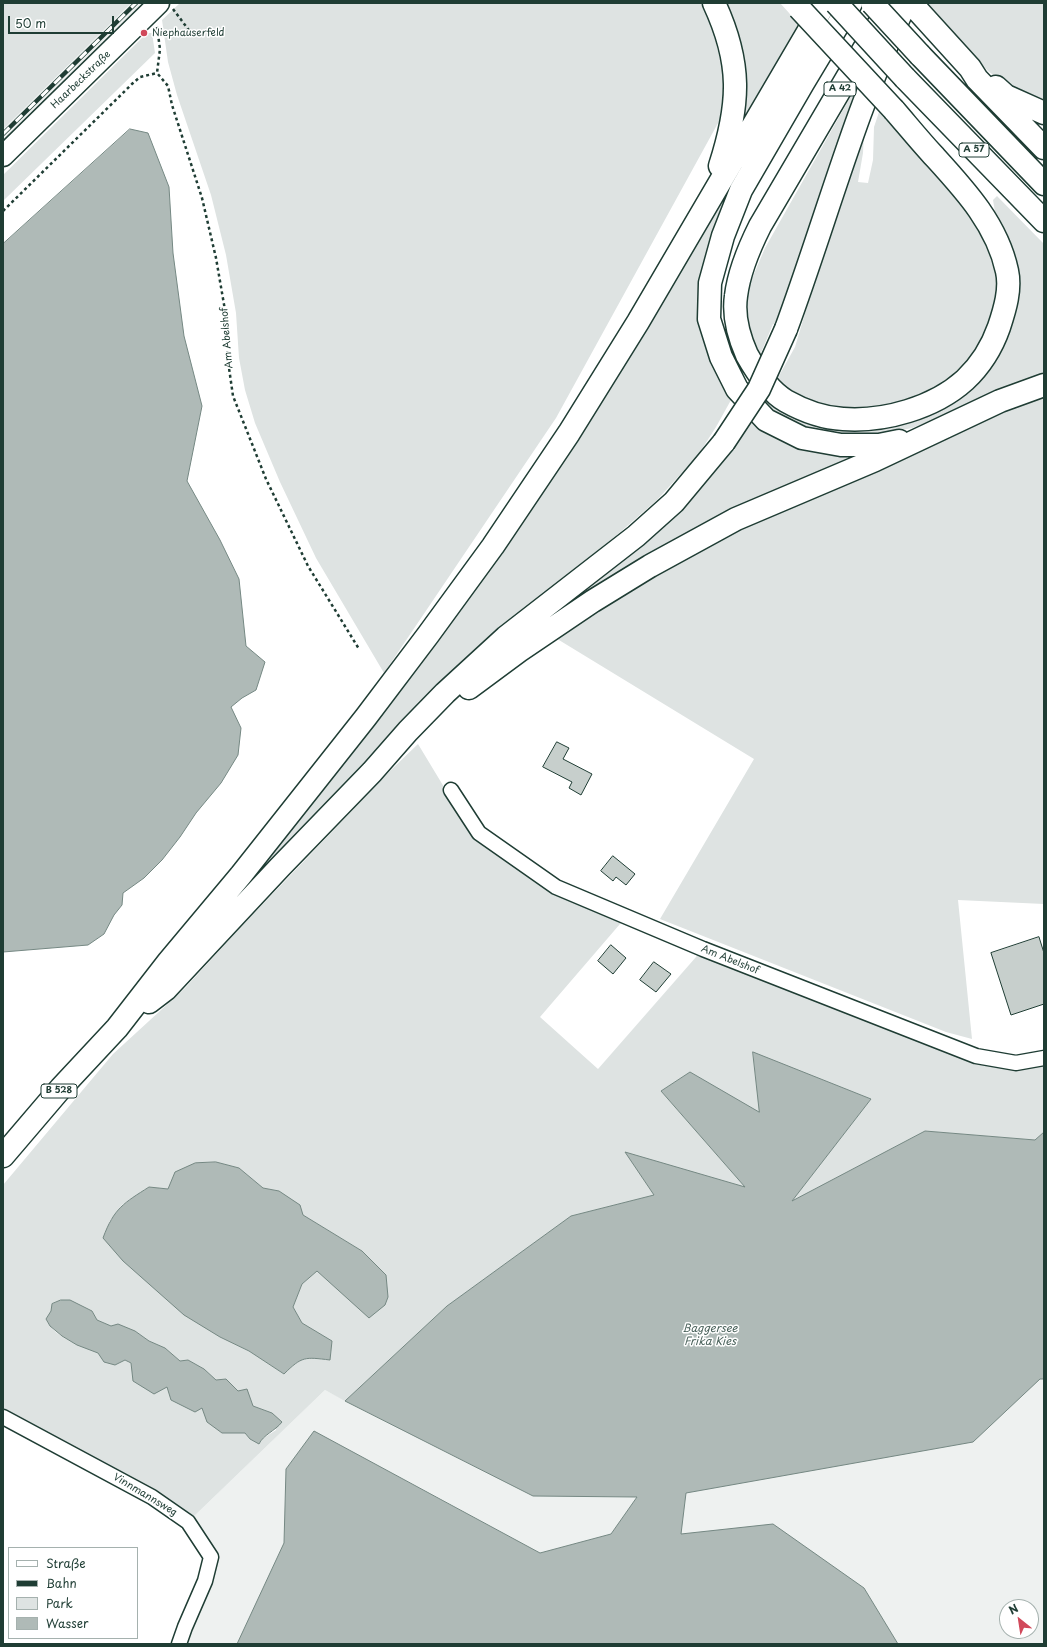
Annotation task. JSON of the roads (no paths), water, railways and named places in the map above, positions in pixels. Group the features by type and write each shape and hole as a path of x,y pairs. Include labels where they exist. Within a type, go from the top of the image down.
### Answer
{"highway":[{"path":"707,204 727,145 735,109 734,60 724,24 714,3"},
{"path":"117,1028 169,961 241,875 366,718 492,546 569,434 638,322 825,3"},
{"name":"A 57","path":"836,3 905,78 1044,222"},
{"path":"851,3 741,190 723,236 710,283 709,319 721,357 738,389 766,420 802,438 841,445 879,445 904,440 942,428"},
{"name":"A 57","path":"872,3 1044,184"},
{"name":"A 42","path":"797,5 894,110 979,208 996,238 1007,271 1008,293 1002,319 994,342 982,361 965,380 942,397 910,410 878,418 842,419 814,413 784,400 766,383 751,362 741,341 736,319 735,297 750,245 790,176 891,3"},
{"path":"117,1028 166,989 445,693 506,637 636,536 674,502 724,442 759,389 786,329 871,80 905,3"},
{"path":"911,3 970,68 978,79 1044,148"},
{"path":"970,68 983,75 1006,96 1044,113"},
{"path":"372,772 474,684 549,630 650,566 736,519 875,460 1000,401 1044,385"},
{"name":"B 528","path":"3,1156 61,1088 117,1028"}],"street":[{"name":"Haarbeckstraße","path":"3,156 162,7"},
{"name":"Am Abelshof","path":"451,790 479,833 556,887 703,949 976,1056 1016,1063 1044,1058"},
{"name":"Vinnmannsweg","path":"3,1417 152,1497 188,1522 210,1557 205,1581 179,1644"}],"water":[{"path":"130,129 148,133 169,187 173,253 184,336 202,406 187,481 220,540 239,579 246,646 265,662 256,690 242,698 231,707 241,728 238,755 221,783 196,813 162,860 144,878 123,893 122,905 114,915 104,934 88,945 3,952 3,244"},
{"name":"Baggersee Frika Kies","path":"753,1052 871,1099 792,1201 925,1131 1035,1140 1044,1132 1044,1379 1040,1379 973,1442 686,1493 681,1534 773,1524 864,1588 898,1644 237,1644 284,1543 286,1469 314,1431 540,1553 611,1534 637,1497 533,1496 345,1401 447,1306 571,1216 654,1195 625,1152 745,1187 661,1091 690,1072 759,1112"},
{"path":"216,1162 239,1168 263,1188 279,1191 300,1205 303,1215 362,1251 386,1275 388,1297 385,1305 369,1318 317,1271 302,1284 293,1307 302,1323 332,1341 330,1360 315,1358 304,1359 295,1364 284,1374 249,1351 220,1337 184,1315 123,1261 103,1238 111,1220 126,1202 149,1187 168,1189 175,1172 195,1163"},
{"path":"61,1300 70,1300 92,1311 97,1320 111,1326 118,1324 135,1331 149,1341 165,1348 180,1361 188,1360 204,1369 216,1380 226,1379 238,1391 247,1389 253,1406 272,1413 282,1422 263,1438 259,1444 250,1439 245,1433 222,1433 207,1422 202,1408 195,1412 171,1400 167,1387 154,1394 133,1381 131,1363 125,1360 115,1365 104,1362 98,1353 77,1345 62,1336 50,1326 46,1319 51,1311 52,1304"}],"railway":[{"path":"3,134 136,3"}],"place":[{"name":"Niephauserfeld","path":"144,33"}]}
